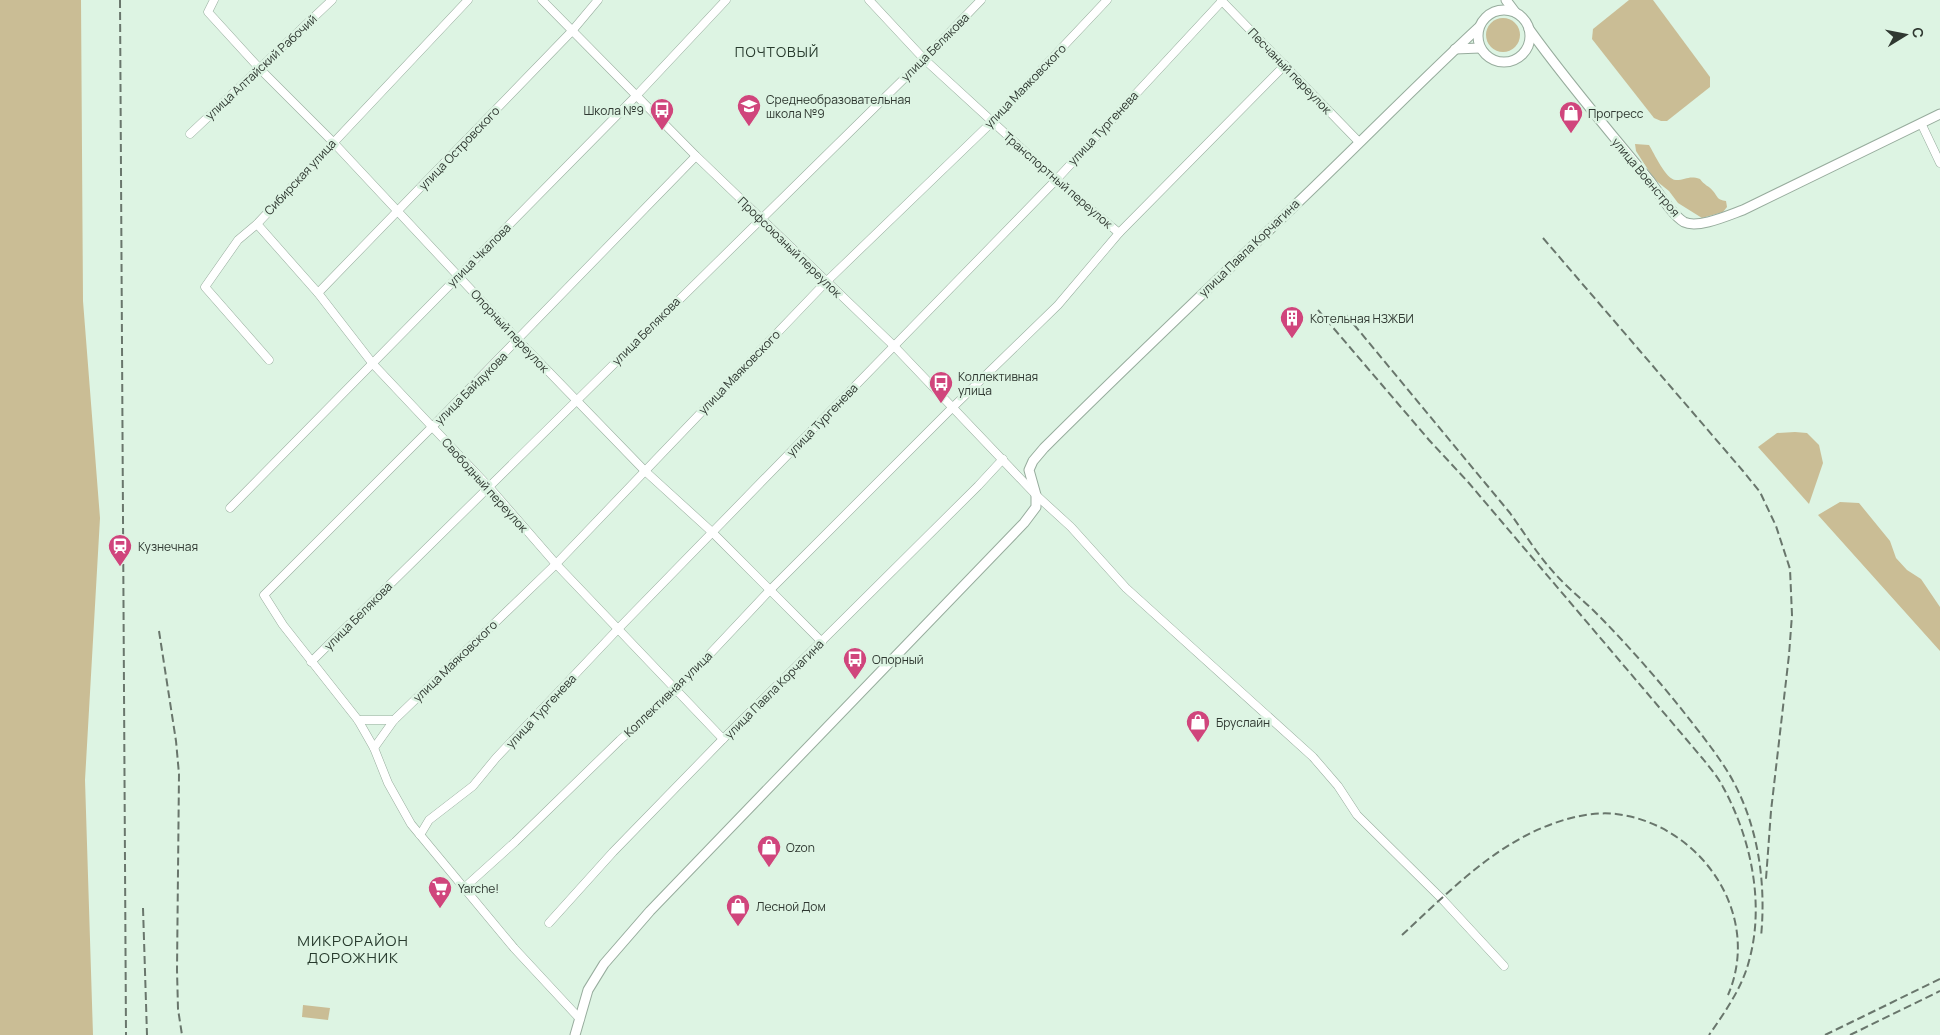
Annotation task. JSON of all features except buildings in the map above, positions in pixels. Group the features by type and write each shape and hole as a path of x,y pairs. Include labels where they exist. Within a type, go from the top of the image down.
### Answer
{"street":[{"name":"Опорный переулок","path":"214,0 208,12 260,69 333,142 518,340 645,471 712,532 822,642"},
{"name":"улица Алтайский Рабочий","path":"190,134 332,0"},
{"name":"Сибирская улица","path":"269,360 205,287 238,240 257,224 468,0"},
{"name":"Профсоюзный переулок","path":"542,0 760,219 894,346 1036,495 1071,527 1126,588 1313,757 1338,786 1358,815 1429,885 1504,966"},
{"name":"улица Островского","path":"318,292 572,31 598,0"},
{"name":"улица Чкалова","path":"230,508 636,96 726,0"},
{"name":"Транспортный переулок","path":"869,0 924,59 1056,180 1119,233"},
{"name":"улица Белякова","path":"311,662 924,59 981,0"},
{"name":"улица Маяковского","path":"374,748 394,720 556,564 826,282 992,122 1108,0"},
{"name":"Песчаный переулок","path":"1222,0 1359,142"},
{"name":"улица Тургенева","path":"420,835 429,820 473,786 496,758 617,630 1056,180 1222,0"},
{"path":"1497,0 1492,12 1478,28 1477,38 1480,48 1485,54 1499,62 1515,60 1528,47 1530,38 1526,22 1506,0"},
{"path":"1492,12 1508,10 1516,12"},
{"name":"улица Павла Корчагина","path":"1036,495 1029,470 1033,461 1044,448 1478,28"},
{"name":"улица Военстроя","path":"1529,29 1668,205 1684,222 1692,224 1712,221 1742,210 1921,123"},
{"path":"1522,54 1541,45"},
{"path":"1455,49 1480,48"},
{"name":"Коллективная улица","path":"464,888 515,842 620,740 675,691 770,590 1058,305 1119,233 1285,65"},
{"path":"1940,114 1921,123 1940,163"},
{"name":"улица Байдукова","path":"311,662 283,625 264,595 518,340 696,156"},
{"name":"Свободный переулок","path":"257,224 318,292 373,364 489,487 617,630 723,739"},
{"name":"улица Павла Корчагина","path":"549,923 613,852 723,739 1003,459"},
{"path":"575,1035 588,990 598,973 644,918 1024,523 1036,507 1036,495"},
{"path":"311,662 358,720 374,748 388,782 411,824 514,948 580,1019"},
{"path":"358,720 394,720"}],"shaded area":[{"path":"0,0 81,0 83,301 100,518 85,780 93,1035 0,1035"},
{"path":"1629,0 1653,0 1710,77 1710,87 1667,121 1654,118 1592,39 1593,29"},
{"path":"1503,18 1510,19 1515,23 1519,28 1519,42 1515,47 1510,51 1503,52 1496,51 1491,47 1487,42 1486,35 1487,28 1491,23 1496,19"},
{"path":"1635,144 1649,145 1664,171 1672,179 1679,180 1693,177 1700,179 1719,199 1726,201 1727,207 1723,212 1702,218 1678,203 1669,191 1654,179 1636,151"},
{"path":"1777,433 1807,433 1819,445 1823,463 1809,504 1758,447"},
{"path":"1840,502 1859,503 1890,541 1896,558 1907,570 1921,579 1940,607 1940,651 1818,515"},
{"path":"303,1005 330,1008 328,1020 302,1017"}],"railway":[{"path":"120,0 126,1035"},
{"path":"1543,238 1760,492 1776,526 1790,569 1792,615 1771,811 1766,879"},
{"path":"1318,310 1429,440 1468,482 1703,759 1723,787 1733,807 1748,849 1755,894 1756,917 1754,939 1746,971 1732,1000 1709,1035"},
{"path":"1346,315 1510,513 1550,569 1639,658 1720,760 1742,801 1756,845 1762,891 1761,937"},
{"path":"159,631 176,741 179,774 177,970 178,1009 182,1035"},
{"path":"1402,935 1457,884 1497,853 1518,840 1540,829 1570,818 1583,815 1616,814 1646,821 1674,835 1698,854 1717,878 1730,905 1737,934 1737,964 1728,995"},
{"path":"143,908 147,1035"},
{"path":"1825,1035 1940,979"},
{"path":"1850,1035 1940,991"}],"place":[{"name":"Среднеобразовательная школа №9","path":"749,127"},
{"name":"Школа №9","path":"662,131"},
{"name":"Прогресс","path":"1571,134"},
{"name":"Котельная НЗЖБИ","path":"1292,339"},
{"name":"Коллективная улица","path":"941,404"},
{"name":"Кузнечная","path":"120,567"},
{"name":"Опорный","path":"855,680"},
{"name":"Бруслайн","path":"1198,743"},
{"name":"Ozon","path":"769,868"},
{"name":"Yarche!","path":"440,909"},
{"name":"Лесной Дом","path":"738,927"}],"district":[{"name":"ПОЧТОВЫЙ","path":"777,51"},
{"name":"МИКРОРАЙОН ДОРОЖНИК","path":"353,948"}]}
